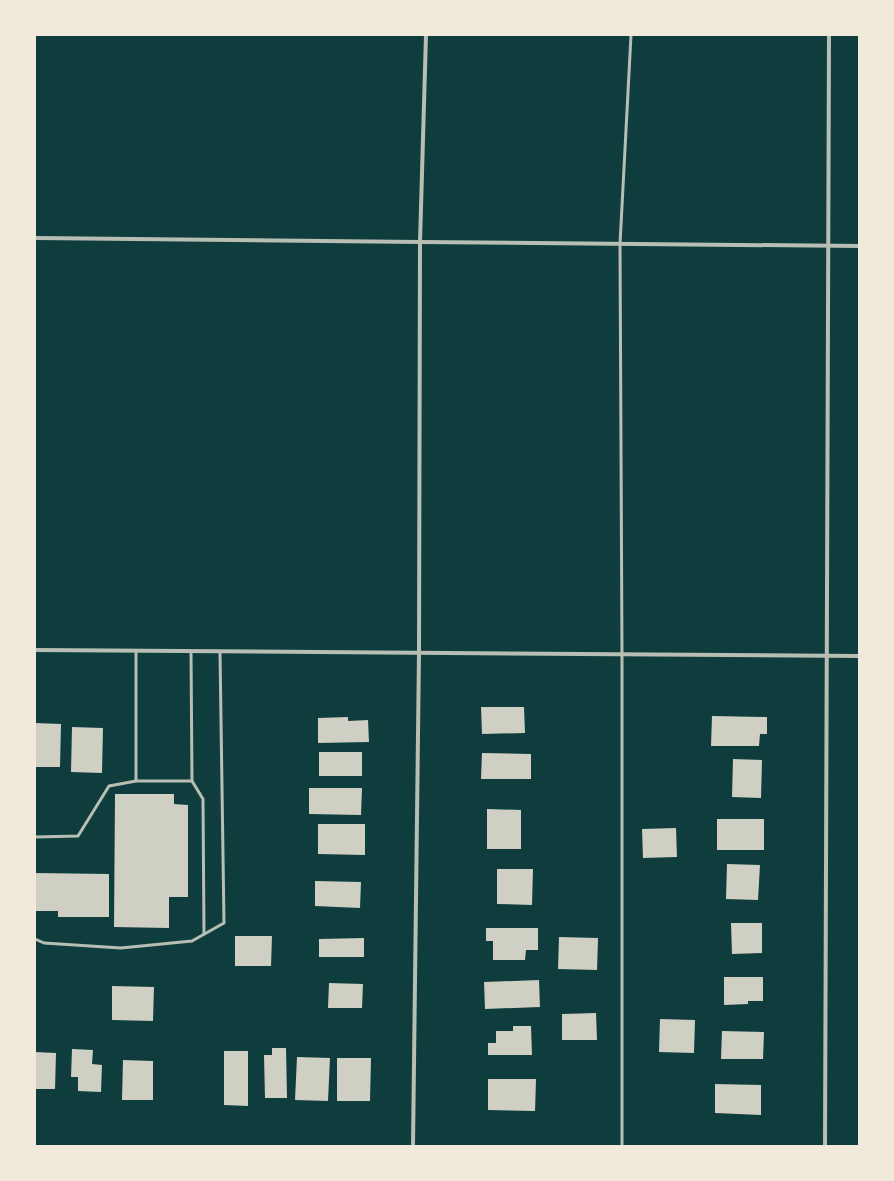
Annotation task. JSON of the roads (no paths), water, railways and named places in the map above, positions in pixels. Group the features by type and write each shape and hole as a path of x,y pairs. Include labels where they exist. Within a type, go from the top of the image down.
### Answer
{"street":[{"path":"413,1146 419,653 420,242 426,35"},
{"path":"825,1146 827,246 829,35"},
{"path":"35,238 859,246"},
{"path":"35,650 859,656"}],"lane":[{"path":"622,1146 620,244 631,35"},
{"path":"136,651 136,781"},
{"path":"191,651 192,781 203,799 204,934"},
{"path":"35,939 44,943 121,948 192,942 224,923 220,652"},
{"path":"35,837 78,836 109,786 136,781 192,781"}]}
